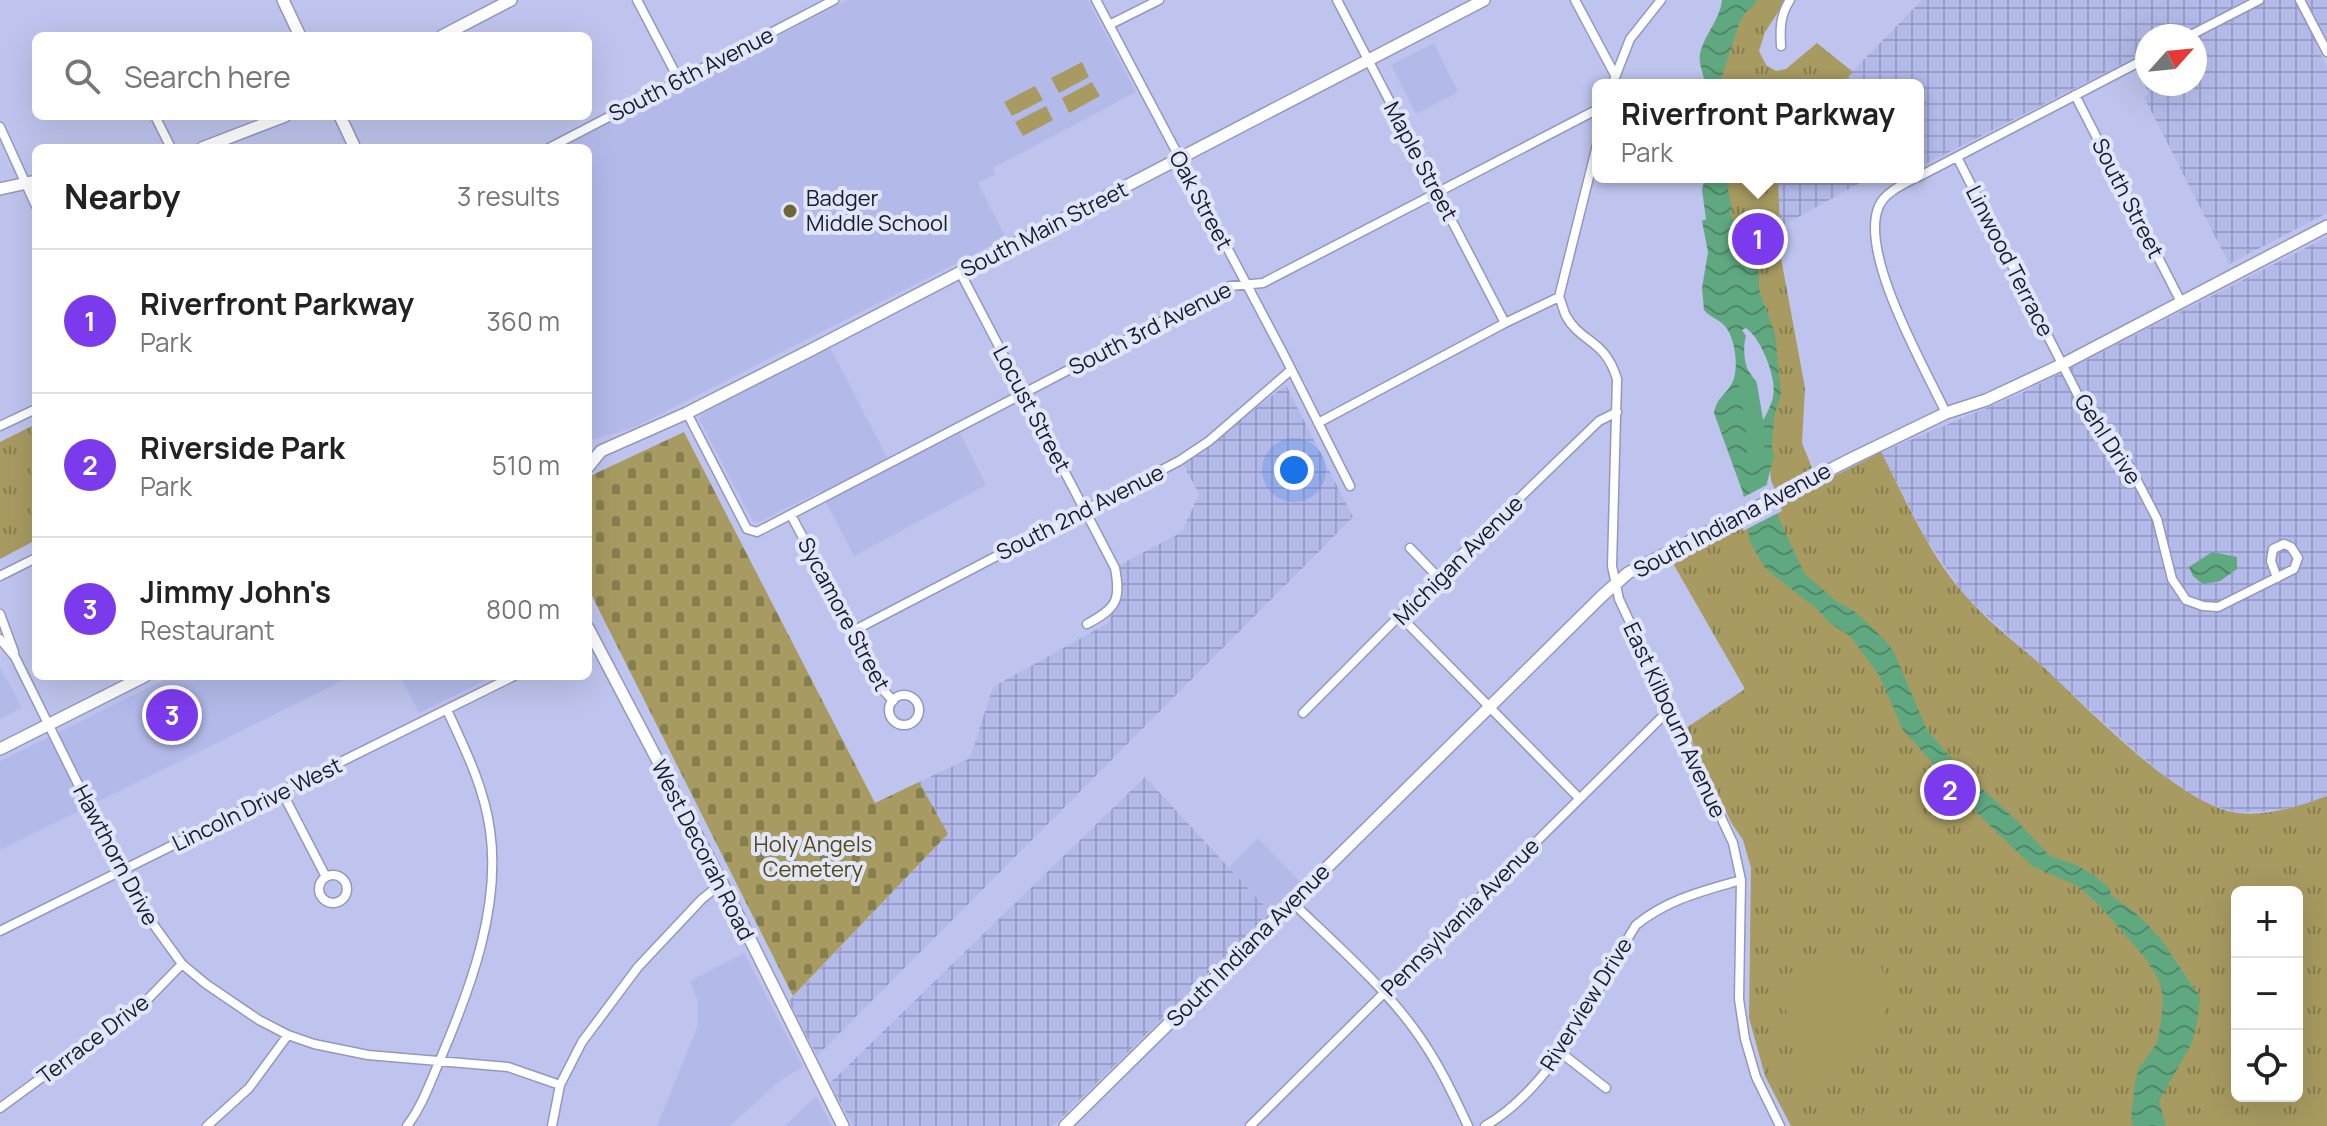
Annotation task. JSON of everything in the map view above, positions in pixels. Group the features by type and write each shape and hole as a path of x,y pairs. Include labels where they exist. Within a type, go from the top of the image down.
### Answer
{"street":[{"path":"283,0 298,32"},
{"path":"450,32 511,0"},
{"path":"637,0 679,80"},
{"name":"South 6th Avenue","path":"557,144 834,0"},
{"name":"Oak Street","path":"1096,0 1350,486"},
{"path":"1109,25 1159,0"},
{"name":"Maple Street","path":"1337,0 1505,323"},
{"name":"South Main Street","path":"594,451 687,413 1484,0"},
{"path":"1575,0 1615,75"},
{"path":"1614,79 1630,39 1661,0"},
{"path":"1781,46 1781,19 1790,0"},
{"path":"2207,27 2259,0"},
{"path":"2300,0 2327,52"},
{"path":"1924,174 2135,64"},
{"name":"South Street","path":"2075,95 2181,302"},
{"name":"South 3rd Avenue","path":"791,515 1230,286 1263,283 1592,112"},
{"path":"157,120 169,144"},
{"path":"212,144 275,120"},
{"path":"342,120 353,144"},
{"path":"0,127 31,182 0,189"},
{"name":"Linwood Terrace","path":"1957,157 2063,364"},
{"path":"1318,423 1559,297 1592,165"},
{"path":"1906,183 1891,191 1880,203 1874,220 1875,242 1890,295 1946,413"},
{"name":"South Indiana Avenue","path":"1065,1126 1628,573 1783,492 1946,413 1986,400 2063,364 2327,226"},
{"name":"Locust Street","path":"960,272 1115,568 1120,592 1109,612 1087,624"},
{"name":"East Kilbourn Avenue","path":"1559,297 1566,316 1605,351 1617,379 1612,566 1615,584 1619,599 1733,843 1741,880 1739,999 1745,1039 1756,1077 1780,1126"},
{"name":"Gehl Drive","path":"2063,364 2090,419 2130,467 2157,519 2172,579 2186,600 2218,607 2277,578"},
{"name":"South 2nd Avenue","path":"853,631 1179,461 1209,441 1291,370"},
{"path":"0,426 32,411"},
{"name":"Michigan Avenue","path":"1303,713 1599,421 1617,412"},
{"name":"Sycamore Street","path":"687,413 747,529 757,532 791,515 885,692 893,701"},
{"path":"1410,548 1438,577"},
{"path":"0,576 32,560"},
{"path":"0,614 15,657"},
{"path":"1401,617 1579,798"},
{"name":"Hawthorn Drive","path":"0,639 15,657 135,899 182,964 231,1004 288,1035 340,1051 508,1067 560,1085"},
{"name":"West Decorah Road","path":"592,640 722,883 843,1126"},
{"path":"0,749 137,680"},
{"name":"Lincoln Drive West","path":"0,931 506,680"},
{"name":"Pennsylvania Avenue","path":"1250,1126 1670,709"},
{"path":"407,1126 419,1110 464,1004 485,932 491,878 491,832 477,774 447,710"},
{"path":"282,792 326,877"},
{"name":"Riverview Drive","path":"1485,1126 1505,1114 1560,1052 1636,925 1650,913 1680,897 1741,880"},
{"path":"552,1126 560,1085 582,1042 638,967 702,899 722,883"},
{"path":"1292,902 1384,994 1415,1030 1437,1063 1468,1126"},
{"name":"Terrace Drive","path":"0,1108 145,1002 182,964"},
{"path":"207,1126 249,1088 288,1035"},
{"path":"1560,1052 1606,1088"}],"shaded area":[{"name":"Badger Middle School","path":"848,0 1088,0 1136,92 993,168 996,174 978,183 1006,238 635,427 592,440 592,144 569,144"},
{"path":"1922,0 2327,0 2327,39 2316,45 2327,67 2327,213 2229,264 2144,97 2207,96 2207,24 2135,24 2135,65 2132,59 1924,165 1924,79 1845,79"},
{"path":"1434,43 1458,92 1416,114 1391,65"},
{"path":"1778,183 1860,183 1780,227"},
{"path":"2327,237 2327,796 2297,807 2234,812 2208,804 2175,784 1965,596 1926,539 1881,452 2020,394"},
{"path":"830,347 892,467 960,433 986,485 854,556 820,491 759,522 753,522 699,419 712,408"},
{"path":"1286,385 1353,517 817,1056 789,1001 947,835 919,782 970,758 993,687 1108,623 1122,588 1112,569 1182,532 1199,494 1183,464"},
{"path":"0,667 22,708 0,719"},
{"path":"164,680 344,680 0,850 0,761"},
{"path":"402,680 486,680 419,713"},
{"path":"1145,777 1270,912 1053,1126 853,1126 830,1083"},
{"path":"1258,838 1300,882 1270,912 1229,867"},
{"path":"744,953 803,1067 777,1083 730,1126 657,1126 698,1025 698,1002 690,981"},
{"path":"816,1096 832,1126 785,1126"}],"green space":[{"path":"1753,0 1786,0 1765,32 1759,51 1766,65 1776,71 1786,69 1817,43 1853,72 1845,79 1717,79 1741,14"},
{"path":"1082,62 1089,77 1059,93 1051,78"},
{"path":"1092,82 1100,96 1069,113 1062,98"},
{"path":"1035,86 1043,100 1012,116 1004,102"},
{"path":"1046,106 1053,120 1023,136 1015,122"},
{"path":"1725,183 1778,183 1781,258 1805,388 1802,443 1812,468 1772,490 1768,449 1776,366 1730,221"},
{"path":"32,426 32,542 0,559 0,442"},
{"name":"Holy Angels Cemetery","path":"684,432 875,803 919,782 948,834 793,996 592,596 592,475"},
{"path":"1881,452 1929,544 1964,594 2157,771 2209,804 2232,812 2268,812 2327,796 2327,1126 1791,1126 1765,1076 1749,1018 1751,868 1743,840 1732,824 1686,728 1745,689 1671,560"},
{"path":"1879,956 1886,1005 1877,1039 1866,1052 1850,1063 1804,1080 1780,988 1791,972"},
{"path":"1893,1096 1900,1111 1869,1126 1862,1112"}],"water":[{"path":"1722,0 1756,0 1739,24 1721,79 1704,79 1700,54"},
{"path":"1704,183 1727,183 1730,214 1755,264 1759,289 1775,334 1781,394 1774,417 1774,455 1767,483 1780,521 1804,573 1836,601 1854,611 1885,640 1894,652 1927,730 1960,768 2050,856 2094,875 2110,889 2111,895 2138,915 2160,938 2200,997 2192,1043 2159,1101 2166,1126 2133,1126 2131,1119 2138,1070 2157,1043 2163,997 2159,980 2143,955 2078,886 2032,866 1983,819 1903,730 1879,675 1850,636 1765,568 1750,542 1743,493 1714,413 1717,403 1733,381 1736,360 1728,330 1704,310 1702,288 1708,252 1702,221 1706,219","holes":["1746,328 1767,360 1774,390 1766,414 1750,438 1748,429 1756,385 1747,368 1746,336 1742,330"]},
{"path":"2212,552 2237,557 2237,569 2220,581 2203,584 2193,576 2189,567"}],"pier":[{"path":"1772,482 1782,511 1743,531 1740,499"}],"waterway":[{"path":"1748,385 1756,455"}],"place":[{"name":"Badger Middle School","path":"790,211"},
{"name":"Riverfront Parkway","path":"1758,239"},
{"name":"Jimmy John's","path":"172,715"},
{"name":"Riverside Park","path":"1950,790"}]}
